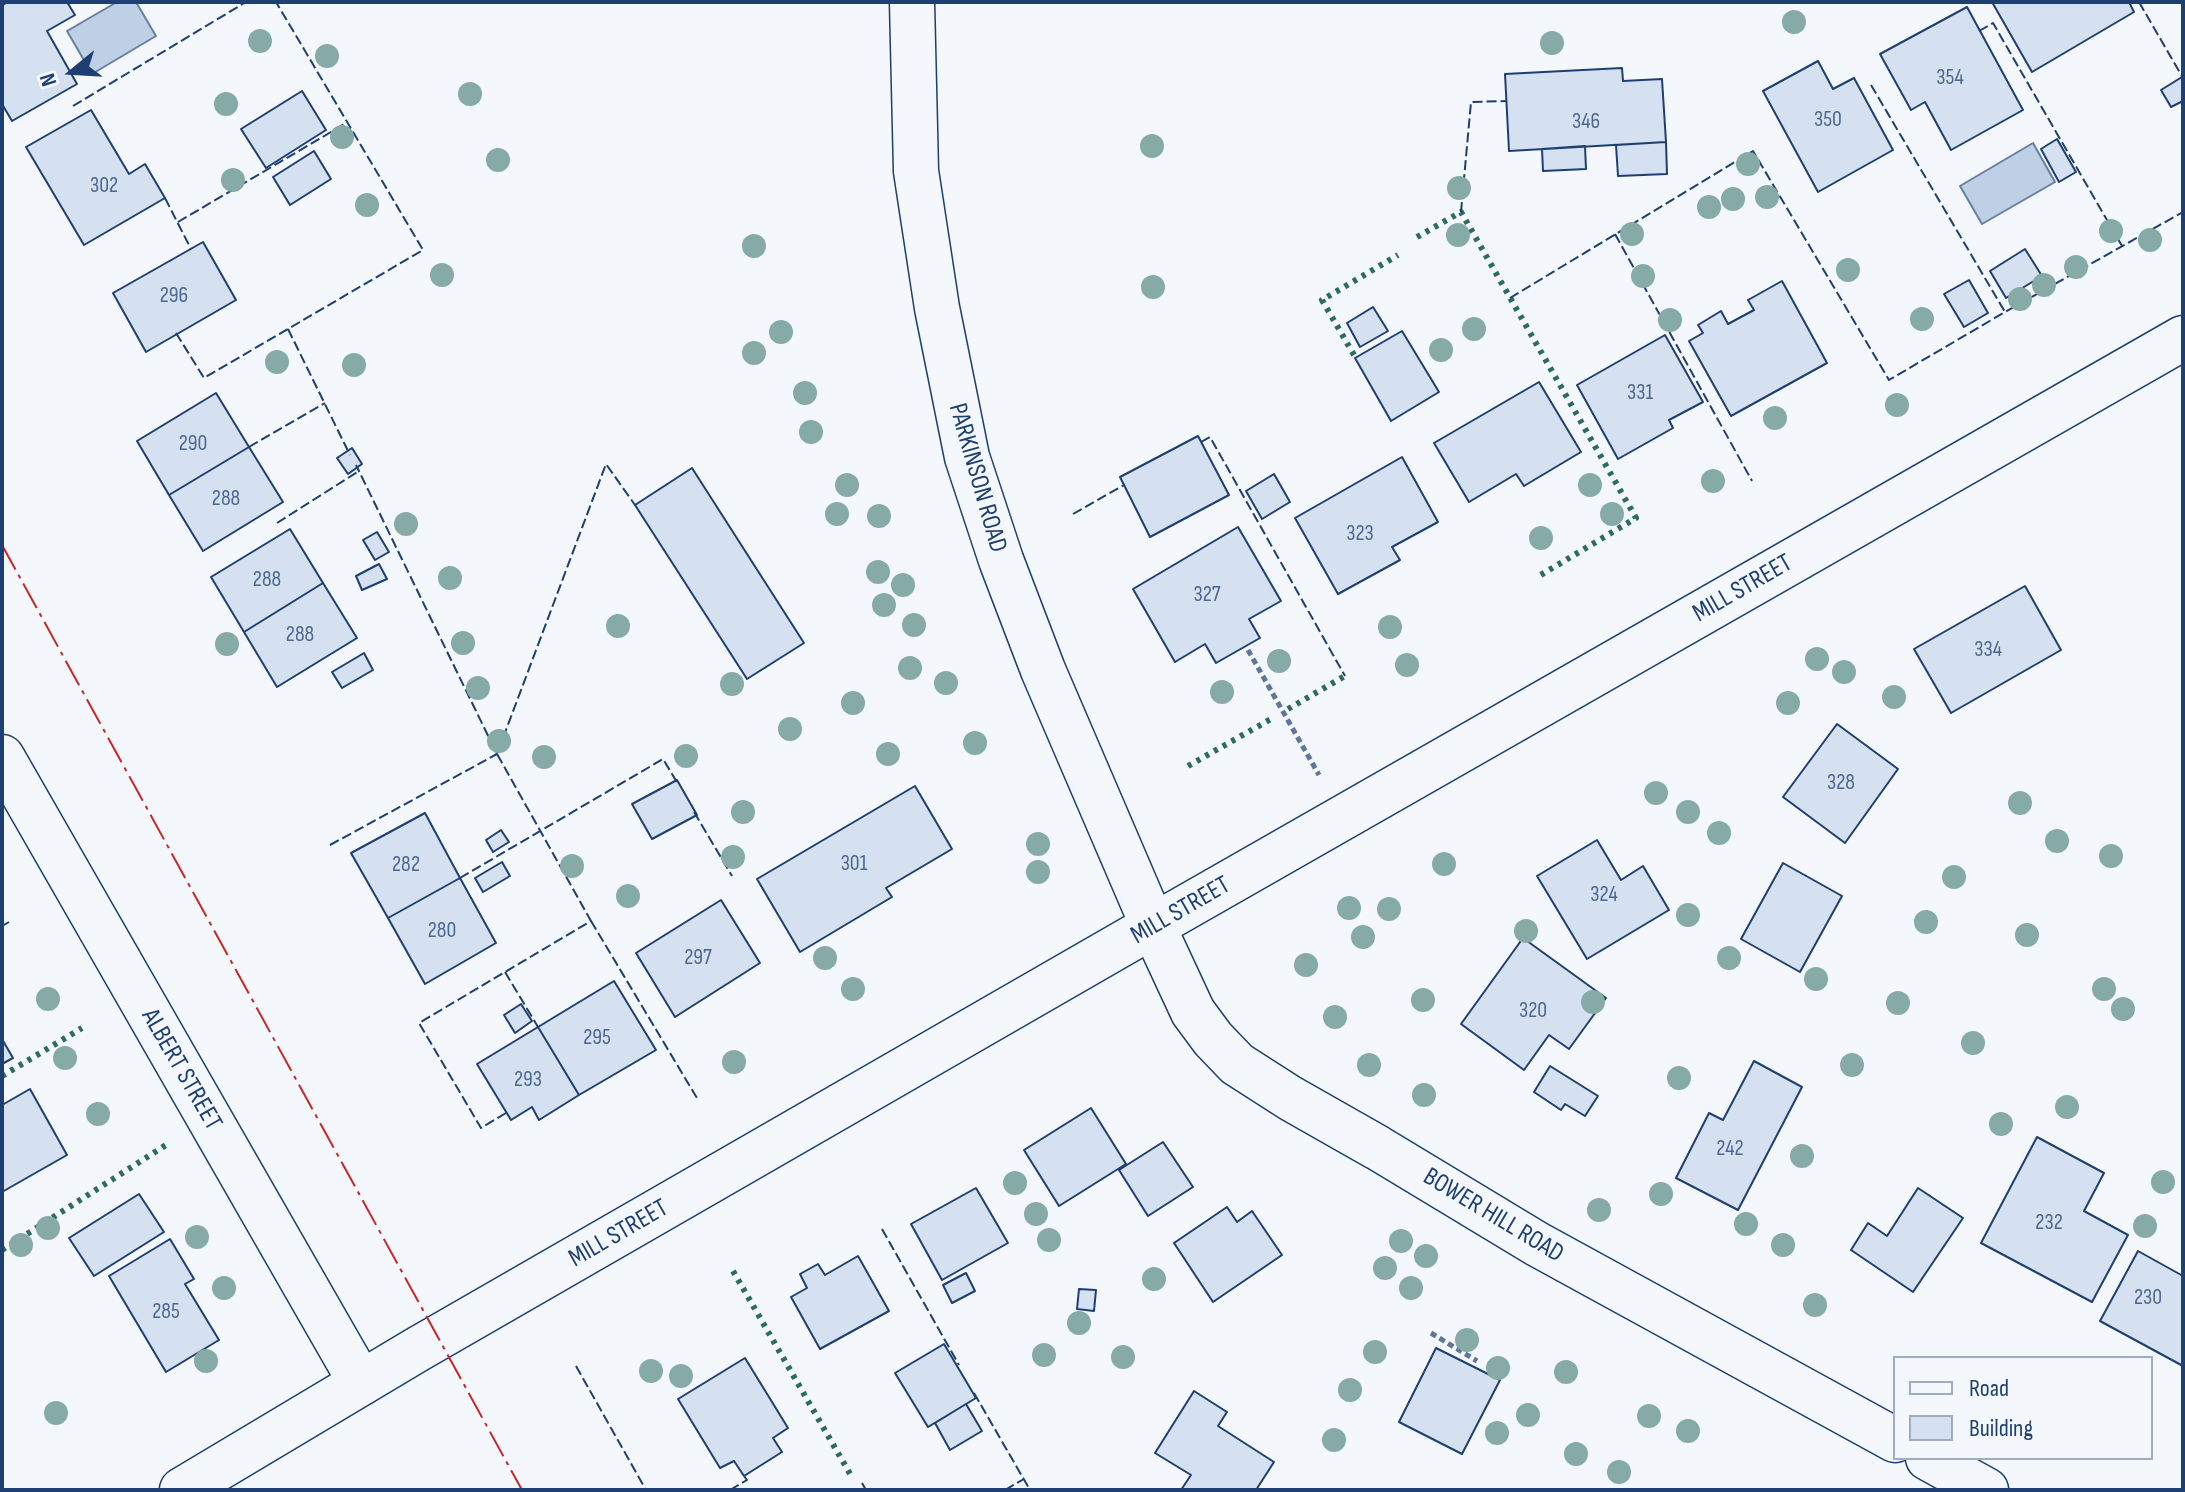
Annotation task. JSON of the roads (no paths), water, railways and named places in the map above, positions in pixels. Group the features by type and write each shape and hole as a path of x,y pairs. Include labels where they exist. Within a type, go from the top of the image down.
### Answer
{"main road":[{"name":"PARKINSON ROAD","path":"912,2 916,171 937,308 967,457 1001,560 1043,670 1153,926"},
{"name":"MILL STREET","path":"182,1490 361,1383 1153,926 2183,338"},
{"name":"ALBERT STREET","path":"2,757 361,1383"},
{"name":"BOWER HILL ROAD","path":"1153,926 1193,1012 1237,1064 1537,1244 1893,1439"},
{"path":"1932,1460 1986,1490"}],"water":[{"path":"117,2 136,2 156,36 92,74 67,31"},
{"path":"2033,143 2055,182 1982,224 1960,186"}]}
